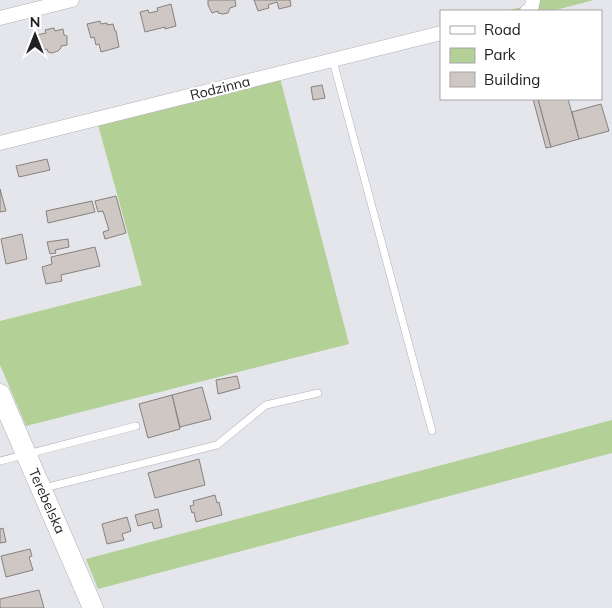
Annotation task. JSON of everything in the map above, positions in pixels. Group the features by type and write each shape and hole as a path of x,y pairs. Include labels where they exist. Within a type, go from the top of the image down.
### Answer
{"street":[{"path":"0,18 72,0"},
{"name":"Rodzinna","path":"0,143 440,33"},
{"name":"Terebelska","path":"1,401 93,608"}],"lane":[{"path":"333,61 432,431"},
{"path":"41,489 217,445 266,405 318,394"},
{"path":"0,461 136,426"}],"green space":[{"path":"528,0 594,0 556,10 509,10 527,6"},
{"path":"280,78 349,344 26,426 0,365 0,321 142,285 97,121"},
{"path":"612,420 612,453 98,589 86,559"}],"building":[{"path":"208,0 235,0 236,6 230,8 228,13 218,13 218,11 212,13"},
{"path":"254,0 290,0 291,6 279,9 277,2 268,5 269,8 258,11"},
{"path":"171,4 176,26 145,32 140,12 148,10 149,13 158,11 157,8"},
{"path":"100,21 101,24 113,24 119,47 101,52 99,44 96,45 94,37 91,38 87,24"},
{"path":"54,28 55,31 63,29 64,35 67,36 67,45 61,46 58,51 52,53 48,52 47,49 41,51 40,45 37,43 39,41 37,35 46,33 45,30"},
{"path":"322,85 325,98 313,100 311,87"},
{"path":"533,100 538,100 551,147 546,148"},
{"path":"538,100 568,100 579,139 551,147"},
{"path":"601,104 609,131 579,139 572,112"},
{"path":"47,159 50,170 19,177 16,166"},
{"path":"0,189 6,211 0,212"},
{"path":"116,196 126,233 105,239 103,232 109,230 103,211 98,212 95,201"},
{"path":"92,201 95,212 48,223 46,211"},
{"path":"22,234 27,259 6,264 1,239"},
{"path":"68,239 69,247 55,250 56,253 50,254 47,242"},
{"path":"95,247 100,266 61,275 62,281 46,284 42,267 52,264 51,257"},
{"path":"237,376 240,388 218,394 216,380"},
{"path":"202,387 211,419 180,427 172,395"},
{"path":"172,395 180,429 148,438 139,404"},
{"path":"199,459 205,485 155,498 148,473"},
{"path":"215,495 222,515 196,522 194,512 192,513 190,506 194,505 193,501"},
{"path":"158,509 162,527 154,529 152,522 138,526 135,515"},
{"path":"127,517 131,531 122,534 124,540 107,544 102,524"},
{"path":"3,528 6,542 0,543 0,529"},
{"path":"30,549 32,556 29,557 33,570 6,577 1,556"},
{"path":"39,590 44,608 0,608 0,599"}]}
